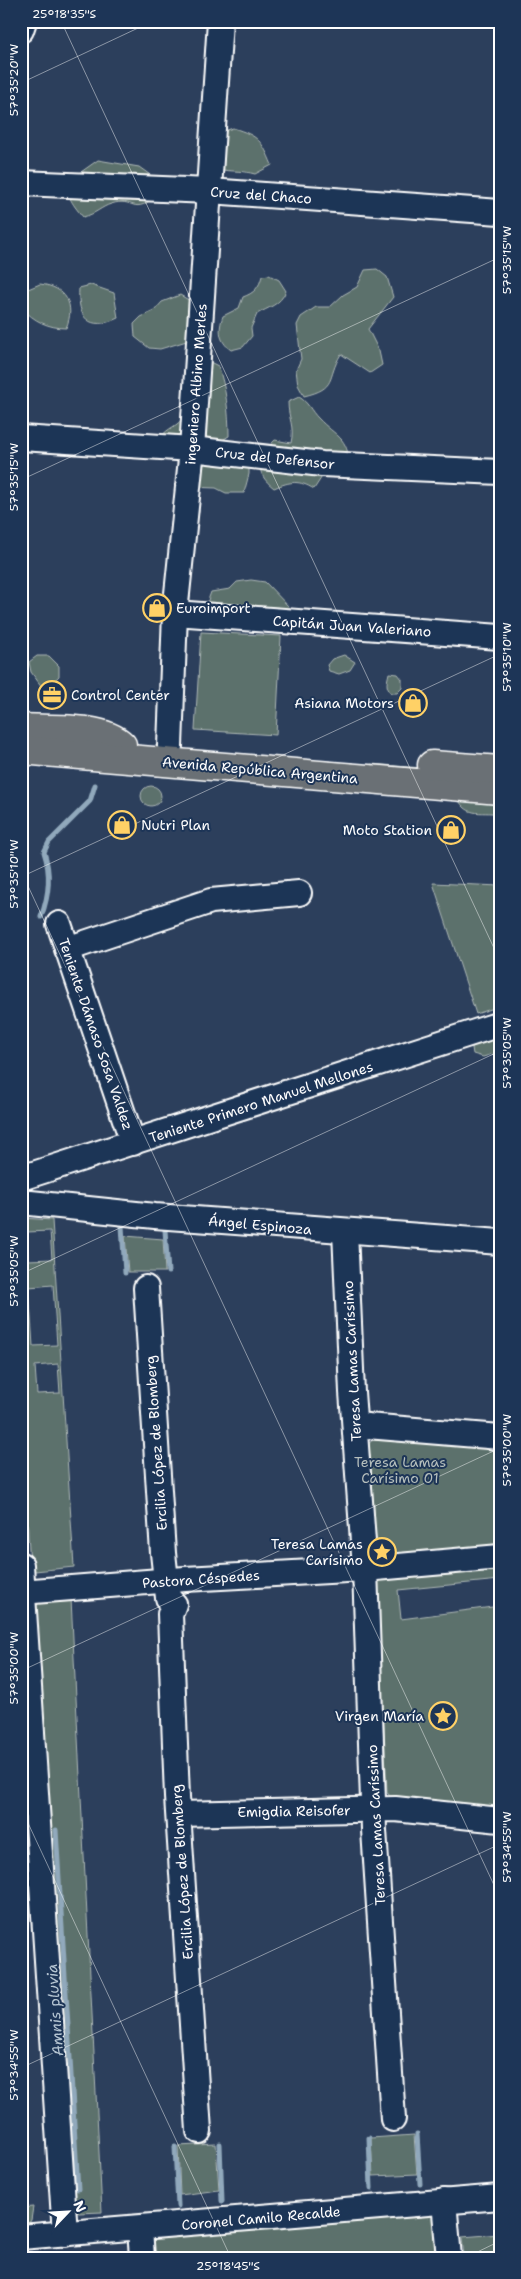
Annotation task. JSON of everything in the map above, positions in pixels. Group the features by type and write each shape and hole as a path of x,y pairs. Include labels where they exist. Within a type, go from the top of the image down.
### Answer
{"highway":[{"path":"21,728 100,733 115,738 113,751 105,765 94,767 21,763"},
{"name":"Avenida República Argentina","path":"21,738 113,751 500,790"},
{"name":"Avenida República Argentina","path":"21,750 113,751 170,746 500,770"}],"street":[{"path":"21,30 24,21"},
{"name":"ingeniero Albino Merles","path":"170,746 175,613 192,449 220,21"},
{"name":"Cruz del Chaco","path":"21,183 210,191 500,212"},
{"name":"Cruz del Defensor","path":"21,438 192,449 322,464 500,472"},
{"name":"Capitán Juan Valeriano","path":"175,613 500,637"},
{"path":"67,949 211,902 299,893"},
{"name":"Teniente Dámaso Sosa Valdez","path":"59,924 134,1143"},
{"name":"Teniente Primero Manuel Mellones","path":"21,1178 500,1024"},
{"name":"Ángel Espinoza","path":"21,1202 154,1216 346,1232 500,1242"},
{"name":"Teresa Lamas Caríssimo","path":"346,1232 355,1425 365,1569 374,1810 393,2119"},
{"name":"Ercilia López de Blomberg","path":"146,1288 168,1597 179,1814 199,2131"},
{"path":"355,1425 500,1437"},
{"name":"Pastora Céspedes","path":"22,1592 168,1597 365,1569 500,1557"},
{"path":"21,1565 65,2234"},
{"name":"Emigdia Reisofer","path":"179,1814 395,1809 500,1820"},
{"name":"Coronel Camilo Recalde","path":"21,2237 500,2197"},
{"path":"444,2201 449,2258"},
{"path":"140,2228 142,2258"}],"green space":[{"path":"233,128 249,134 258,140 272,165 255,174 218,169 205,160 199,152 204,138"},
{"path":"98,160 139,167 153,177 158,194 143,205 138,206 119,202 107,205 83,217 70,198 68,188 69,176 81,172"},
{"path":"377,269 387,277 393,297 368,329 379,351 382,365 370,373 341,354 327,386 322,390 304,396 298,385 296,370 301,359 297,325 301,317 316,307 330,307 343,295 357,287 365,270"},
{"path":"269,275 279,280 286,291 284,296 277,303 257,314 251,328 252,336 243,347 231,350 224,343 221,335 220,326 223,316 239,308 243,297 255,290 262,276"},
{"path":"40,284 56,289 66,298 70,312 66,328 53,327 42,323 31,317 22,308 21,292"},
{"path":"91,285 114,293 118,318 99,323 92,323 87,320 80,307 79,288"},
{"path":"180,295 192,302 190,340 160,349 149,348 135,337 134,324 141,317 154,311 162,302"},
{"path":"206,360 218,366 221,374 227,401 229,436 219,442 161,437 179,423 184,416 194,396"},
{"path":"299,397 344,442 350,466 327,469 314,489 299,483 285,484 274,488 263,476 260,464 265,452 275,440 291,443 292,427 288,402"},
{"path":"209,453 249,461 249,474 244,493 226,493 216,488 187,487 183,473"},
{"path":"251,580 265,582 290,608 302,611 212,615 207,603 211,592 230,589 237,582"},
{"path":"201,632 281,636 276,735 195,730"},
{"path":"344,655 355,662 350,670 339,674 329,671 327,665 332,659"},
{"path":"37,656 49,656 59,666 59,676 49,686 42,687 31,672 29,662"},
{"path":"389,673 398,674 402,679 402,688 397,693 391,693 388,688"},
{"path":"371,764 500,774 500,814 474,812 464,807 455,793 367,767"},
{"path":"151,786 158,789 161,796 158,803 151,806 144,803 141,796 144,789"},
{"path":"433,883 500,886 500,1006 476,1014"},
{"path":"500,1024 500,1052 483,1057 473,1054 472,1048 475,1039"},
{"path":"21,1218 52,1220 74,1567 35,1571 30,1567 21,1409","holes":["50,1231 52,1259 28,1260 27,1232","53,1285 57,1345 33,1346 29,1287","58,1364 60,1393 37,1394 35,1366"]},
{"path":"125,1236 163,1239 165,1272 128,1272"},
{"name":"Teresa Lamas Carísimo 01","path":"373,1440 500,1443 500,1548 380,1557 377,1554 369,1443"},
{"path":"500,1567 500,1580 398,1590 401,1619 500,1606 500,1786 497,1806 493,1809 391,1798 387,1792 377,1579"},
{"path":"71,1599 102,2212 79,2213 73,2210 33,1607 37,1602"},
{"path":"414,2135 417,2174 373,2176 371,2138"},
{"path":"216,2144 219,2190 180,2195 178,2146"},
{"path":"33,2207 31,2220 27,2226 21,2226 21,2208"},
{"path":"436,2208 441,2258 147,2258 145,2234"},
{"path":"500,2234 500,2258 464,2258 462,2237"}],"waterway":[{"name":"Amnis pluvia","path":"41,917 46,901 48,884 48,868 44,852 49,842 90,801 95,785"},
{"name":"Amnis pluvia","path":"122,1226 125,1273"},
{"name":"Amnis pluvia","path":"165,1230 168,1272"},
{"name":"Amnis pluvia","path":"56,1830 78,2189"},
{"name":"Amnis pluvia","path":"417,2134 420,2184"},
{"name":"Amnis pluvia","path":"369,2138 371,2188"},
{"name":"Amnis pluvia","path":"220,2144 222,2201"},
{"name":"Amnis pluvia","path":"175,2147 178,2206"}],"place":[{"name":"Euroimport","path":"157,608"},
{"name":"Control Center","path":"52,695"},
{"name":"Asiana Motors","path":"413,703"},
{"name":"Nutri Plan","path":"122,825"},
{"name":"Moto Station","path":"451,830"},
{"name":"Teresa Lamas Carísimo","path":"382,1552"},
{"name":"Virgen María","path":"443,1716"}]}
